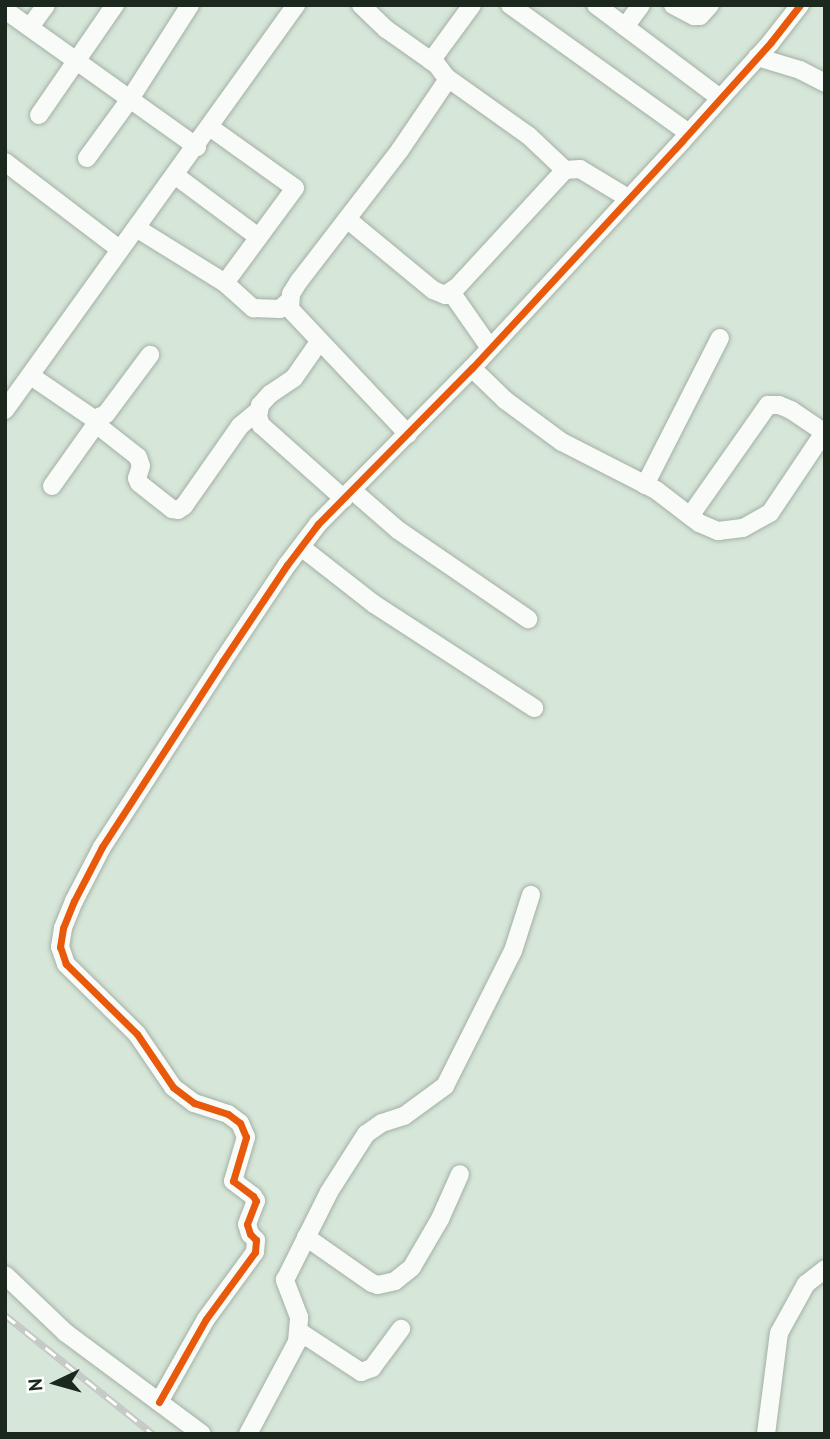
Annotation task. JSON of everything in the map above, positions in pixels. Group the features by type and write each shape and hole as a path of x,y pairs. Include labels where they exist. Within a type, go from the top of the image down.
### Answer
{"street":[{"path":"30,27 46,5"},
{"path":"39,115 116,5"},
{"path":"87,158 130,99 190,5"},
{"path":"5,410 103,278 119,249 138,229 197,148 296,5"},
{"path":"361,5 386,29 431,61 446,76 529,136 565,170"},
{"path":"431,61 472,5"},
{"path":"510,5 689,133"},
{"path":"596,5 720,98"},
{"path":"625,27 641,5"},
{"path":"673,5 685,14 700,16 710,5"},
{"path":"159,1402 206,1319 255,1252 256,1240 250,1234 247,1224 256,1201 253,1195 233,1181 246,1137 240,1123 228,1114 194,1103 173,1087 137,1034 66,964 60,947 74,901 102,847 301,547 348,495 472,369 689,133 800,5"},
{"path":"5,10 197,148"},
{"path":"757,57 800,70 825,83"},
{"path":"138,229 225,283 253,308 280,309 289,301 299,281 443,90 446,76"},
{"path":"211,128 295,188 225,283"},
{"path":"5,162 119,249"},
{"path":"347,219 433,290 444,295 451,292 565,170 580,169 628,198"},
{"path":"176,176 258,237"},
{"path":"451,292 490,348"},
{"path":"289,301 296,319 408,434"},
{"path":"645,485 720,338"},
{"path":"31,376 86,416 99,421 138,457 141,466 137,478 139,483 178,510 240,426 258,411 271,394 302,370 319,342"},
{"path":"52,486 150,355"},
{"path":"472,369 505,400 562,442 645,485 690,516 712,530 733,531 770,513 824,431 791,410 768,405 690,516"},
{"path":"258,411 261,425 348,495 528,619"},
{"path":"301,547 374,604 534,708"},
{"path":"248,1434 300,1332 299,1317 285,1280 329,1192 366,1134 382,1123 404,1116 445,1086 508,960 531,895"},
{"path":"306,1237 372,1283 386,1284 395,1281 412,1267 460,1174"},
{"path":"766,1434 779,1334 806,1283 825,1269"},
{"path":"5,1275 66,1333 202,1434"},
{"path":"300,1332 361,1372 372,1368 401,1329"}],"railway":[{"path":"5,1315 153,1434"}],"cycle path":[{"path":"159,1402 206,1319 255,1252 256,1240 250,1234 247,1224 256,1201 233,1181 246,1137 240,1123 228,1114 194,1103 173,1087 137,1034 66,964 60,947 63,928 74,901 102,847 222,662 318,524 472,368 682,141 771,42 800,5"}]}
